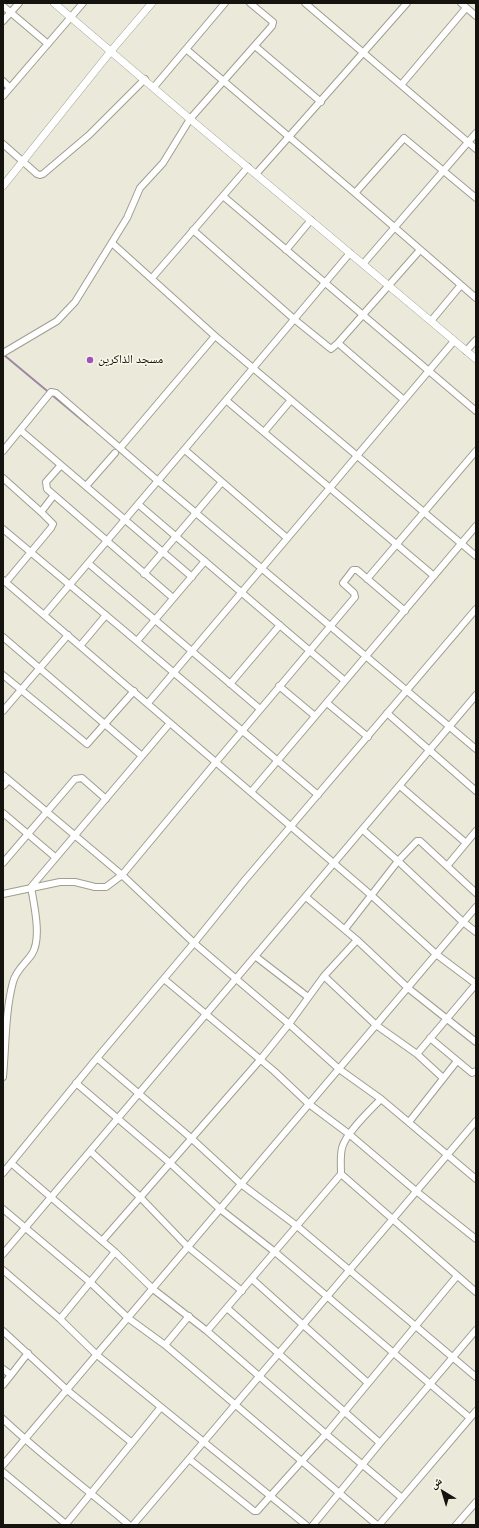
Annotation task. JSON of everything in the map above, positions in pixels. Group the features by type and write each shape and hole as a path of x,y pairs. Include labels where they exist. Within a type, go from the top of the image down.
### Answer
{"street":[{"path":"3,21 19,3"},
{"path":"54,3 476,359"},
{"path":"3,96 83,3"},
{"path":"3,186 6,179 23,161 111,51 152,3"},
{"path":"154,87 226,3"},
{"path":"3,353 57,321 75,302 127,218 140,188 163,163 190,119 272,26 273,22 250,3"},
{"path":"305,3 476,149"},
{"path":"256,174 407,3"},
{"path":"461,3 476,16"},
{"path":"3,6 48,44"},
{"path":"401,84 466,8"},
{"path":"255,46 321,102"},
{"path":"186,49 476,298"},
{"path":"3,144 37,174 43,174 89,134 145,79"},
{"path":"3,81 10,88"},
{"path":"363,264 444,172 476,133"},
{"path":"355,193 404,138 476,198"},
{"path":"152,278 248,167"},
{"path":"223,196 476,411"},
{"path":"286,250 311,220"},
{"path":"193,230 328,348 333,348 338,343 420,250"},
{"path":"112,243 215,336 476,556"},
{"path":"44,614 185,450 324,282 350,253"},
{"path":"431,321 461,285"},
{"path":"120,448 215,336"},
{"path":"466,351 476,340"},
{"path":"148,704 454,341"},
{"path":"338,343 404,400"},
{"path":"3,451 52,392 54,392 476,749"},
{"path":"226,400 434,576"},
{"path":"264,432 291,400"},
{"path":"20,430 192,577"},
{"path":"185,450 287,538"},
{"path":"367,579 476,451"},
{"path":"86,486 115,453"},
{"path":"61,465 46,482 47,489 173,598"},
{"path":"3,478 42,512 53,524 31,552 4,581 334,863 436,954 476,984 416,1054"},
{"path":"144,574 222,482"},
{"path":"42,512 54,495"},
{"path":"138,504 345,681"},
{"path":"251,792 476,526"},
{"path":"3,529 70,584 318,796"},
{"path":"137,641 205,561"},
{"path":"88,563 260,709"},
{"path":"3,894 60,882 75,882 95,887 106,886 122,875 309,650 355,597 354,593 344,584 343,581 355,569 405,611"},
{"path":"3,1173 96,1058 164,979 245,880 292,827 476,608"},
{"path":"80,646 106,615"},
{"path":"230,684 280,625"},
{"path":"3,711 68,635"},
{"path":"3,637 40,667 142,756"},
{"path":"3,675 85,743 89,743 134,691"},
{"path":"280,686 316,716"},
{"path":"3,1254 476,695"},
{"path":"327,703 368,737"},
{"path":"387,713 476,791"},
{"path":"3,1077 9,1004 13,982 16,975 35,948 37,932 31,887 170,723"},
{"path":"3,775 122,875 194,943 339,1069 381,1099 476,1179"},
{"path":"3,863 75,779 82,778 106,799"},
{"path":"3,786 9,780"},
{"path":"400,786 466,843"},
{"path":"3,813 55,858"},
{"path":"362,830 398,861 463,922 476,932"},
{"path":"447,866 476,831"},
{"path":"345,929 398,861 417,841 420,841 476,893"},
{"path":"306,897 345,929 408,988 476,1042"},
{"path":"3,1465 476,907"},
{"path":"102,1241 260,1060 289,1024 324,976 357,940"},
{"path":"255,956 308,997"},
{"path":"324,976 376,1024 416,1054 443,1078"},
{"path":"164,979 260,1060 309,1104 350,1134 416,1192 476,1239"},
{"path":"3,999 9,1004"},
{"path":"430,1038 472,1073 476,1071"},
{"path":"96,1058 191,1138 241,1184 296,1226 476,1377"},
{"path":"409,1122 457,1061"},
{"path":"76,1083 170,1162 220,1209 275,1252 470,1418"},
{"path":"381,1099 350,1134 342,1148 340,1161 341,1174 476,1292"},
{"path":"133,1525 476,1121"},
{"path":"90,1151 140,1197 188,1247 242,1291"},
{"path":"11,1163 115,1252 153,1288 207,1331 402,1498"},
{"path":"207,1331 341,1174"},
{"path":"3,1209 91,1283 128,1318 165,1345 378,1525 476,1411"},
{"path":"60,1319 115,1252"},
{"path":"3,1270 60,1319 97,1354 306,1525"},
{"path":"190,1459 257,1511 326,1434 457,1276"},
{"path":"252,1279 368,1383"},
{"path":"227,1308 380,1443"},
{"path":"165,1345 189,1316"},
{"path":"314,1525 364,1465 380,1443 476,1330"},
{"path":"3,1331 67,1390 131,1442"},
{"path":"3,1385 28,1354"},
{"path":"3,1369 11,1375"},
{"path":"3,1472 66,1524 131,1442 161,1407"},
{"path":"3,1419 25,1440 129,1525"},
{"path":"456,1525 476,1502"}],"waterway":[{"path":"4,355 88,425"}],"place":[{"name":"مسجد الذاكرين","path":"90,360"}]}
